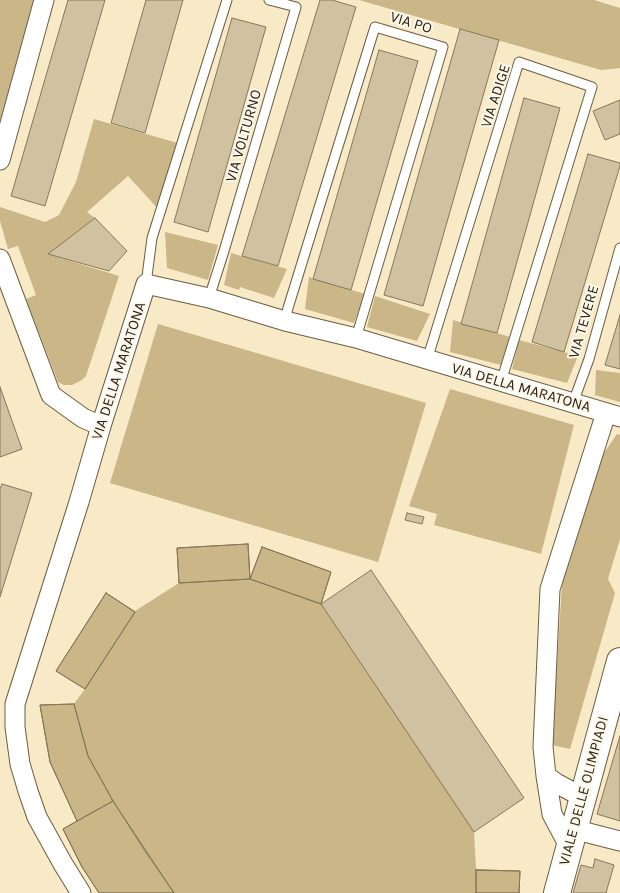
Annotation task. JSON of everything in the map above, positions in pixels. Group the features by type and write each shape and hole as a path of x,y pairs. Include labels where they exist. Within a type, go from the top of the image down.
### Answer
{"street":[{"path":"0,160 44,0"},
{"path":"1,268 51,395 83,418 101,426"},
{"name":"VIA DELLA MARATONA","path":"81,893 37,817 20,764 8,705 80,502 101,426 146,284 209,298 285,321 356,338 427,361 613,415"},
{"path":"613,415 550,589 543,746 552,814 571,837 620,841"},
{"name":"VIALE DELLE OLIMPIADI","path":"556,893 620,661"},
{"path":"546,776 582,798"}],"lane":[{"path":"146,284 152,238 227,0"},
{"name":"VIA VOLTURNO","path":"209,298 296,7 269,0"},
{"name":"VIA PO","path":"285,321 375,26 444,47 356,338"},
{"name":"VIA ADIGE","path":"427,361 519,62 592,87 501,382"},
{"name":"VIA TEVERE","path":"573,403 589,359 620,248"}],"shaded area":[{"path":"0,0 44,0 0,160"},
{"path":"359,0 594,0 620,8 620,68 601,70"},
{"path":"94,119 181,144 160,211 128,176 87,212 95,218 48,254 119,276 86,376 72,385 64,385 58,382 26,299 36,295 18,246 8,249 0,221 0,207 45,222 59,215 76,182"},
{"path":"165,232 218,245 208,280 167,268"},
{"path":"231,253 287,269 274,298 240,287 239,290 224,285"},
{"path":"309,277 365,294 354,323 305,309"},
{"path":"375,296 430,314 417,341 367,327"},
{"path":"453,320 510,337 501,365 450,352"},
{"path":"158,324 426,403 378,562 110,483"},
{"path":"519,340 578,356 567,383 512,369"},
{"path":"596,370 620,373 620,402 595,395"},
{"path":"450,389 574,425 541,554 434,525 437,514 409,506"},
{"path":"617,434 620,435 620,539 608,579 615,593 570,749 552,745 562,584 597,463"},
{"path":"248,544 250,578 262,547 331,572 321,604 371,570 524,798 474,832 476,869 520,871 519,893 99,893 82,867 63,829 77,821 50,762 40,705 74,704 85,689 56,671 106,593 135,611 179,583 177,548"}],"building":[{"path":"68,0 105,0 45,206 11,196"},
{"path":"146,0 183,0 145,133 111,123"},
{"path":"320,0 332,0 356,7 278,266 242,256"},
{"path":"232,18 266,27 208,232 174,222"},
{"path":"460,29 499,40 423,306 384,295"},
{"path":"379,50 418,61 351,290 313,279"},
{"path":"524,98 560,108 497,333 461,324"},
{"path":"620,100 620,134 605,140 593,111"},
{"path":"588,154 620,163 620,166 564,352 532,342"},
{"path":"95,218 127,251 109,271 48,254"},
{"path":"620,315 620,369 605,365"},
{"path":"0,387 22,449 0,457"},
{"path":"2,484 32,493 0,597 0,489"},
{"path":"407,513 424,517 422,524 405,520"},
{"path":"248,544 250,579 179,583 177,548"},
{"path":"248,544 250,579 179,583 177,548"},
{"path":"262,547 331,572 321,604 250,579"},
{"path":"262,547 331,572 321,604 250,579"},
{"path":"371,570 524,798 474,832 321,604"},
{"path":"106,593 135,612 85,689 56,671"},
{"path":"106,593 135,612 85,689 56,671"},
{"path":"74,704 88,756 113,801 174,893 99,893 82,867 63,829 77,821 50,762 40,705"},
{"path":"74,704 88,756 113,801 77,821 50,762 40,705"},
{"path":"620,736 620,821 597,814"},
{"path":"113,801 174,893 99,893 82,867 63,829"},
{"path":"595,859 614,865 606,893 573,893 581,865 593,868"},
{"path":"476,870 520,871 519,893 476,893"},
{"path":"476,870 520,871 519,893 476,893"}]}
